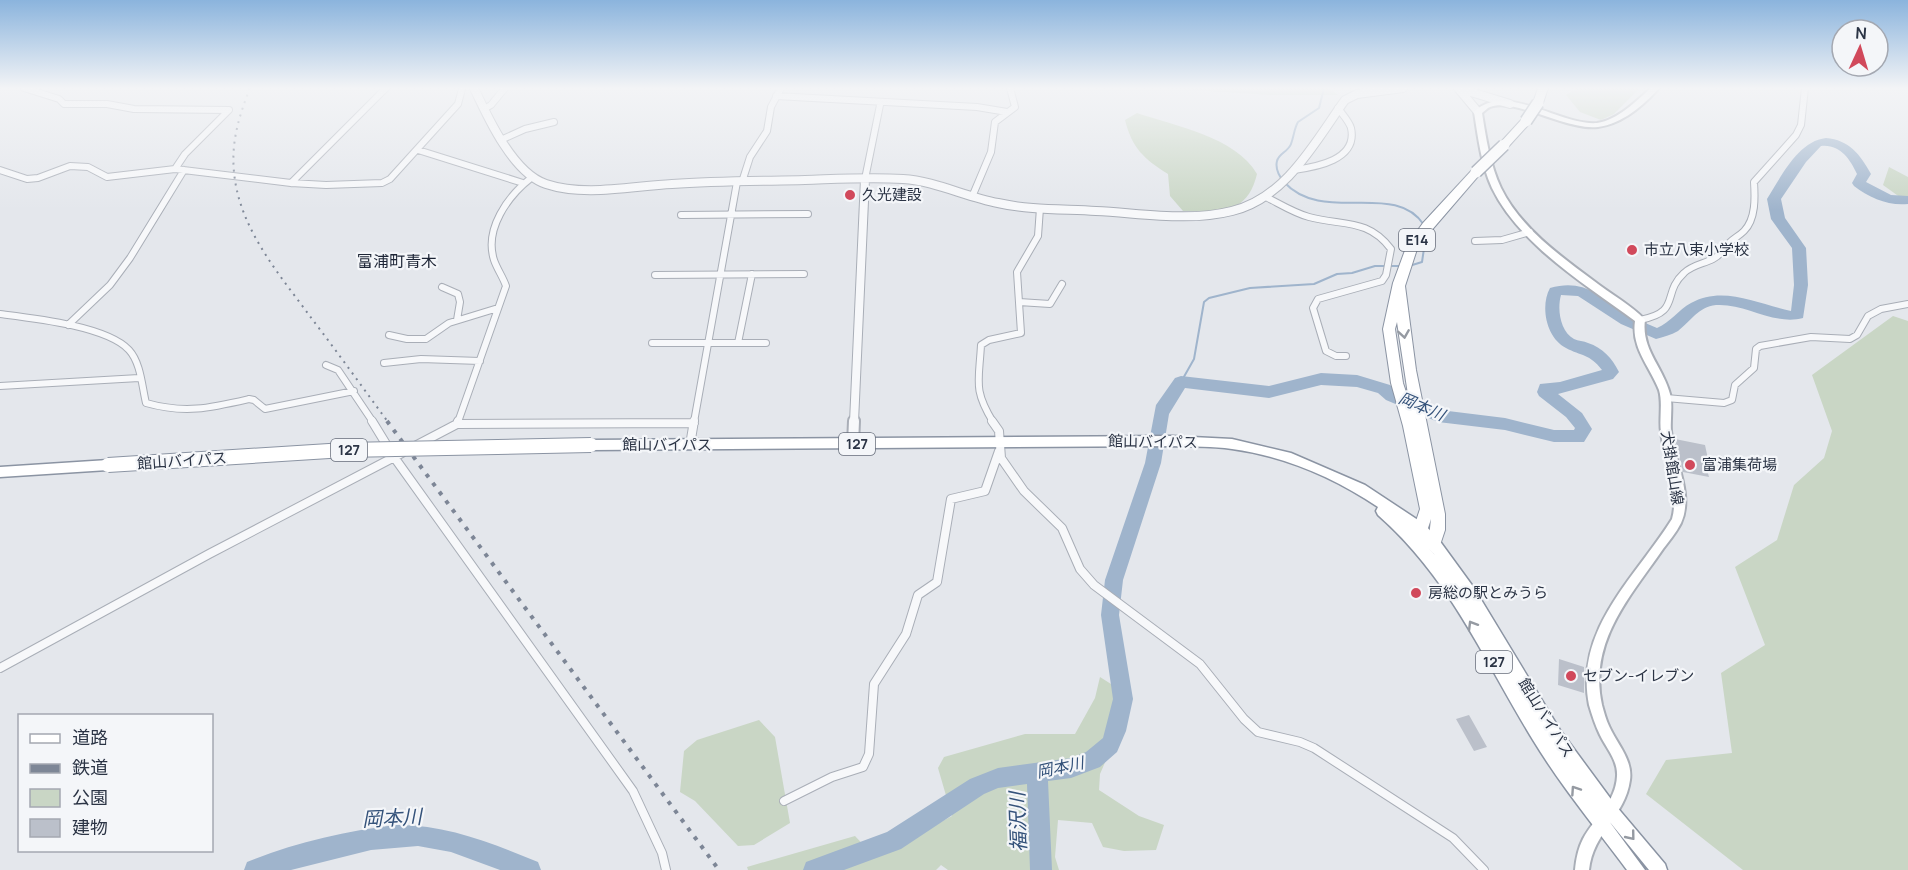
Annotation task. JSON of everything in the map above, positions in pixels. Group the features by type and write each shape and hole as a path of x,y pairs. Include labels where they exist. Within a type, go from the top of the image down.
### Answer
{"highway":[{"name":"E14","path":"1399,283 1413,245 1447,203 1519,129"},
{"path":"1399,283 1389,329 1397,383 1415,427 1438,514 1438,530 1434,544 1417,535 1427,509 1415,427 1412,385 1402,329 1399,283"},
{"name":"館山バイパス","path":"0,472 345,450 591,445 853,444 998,447 1172,441 1252,447 1287,456 1331,473 1417,535 1539,738 1581,799 1606,817 1659,870"},
{"name":"館山バイパス","path":"1434,544 1469,592 1637,870"}],"main road":[{"name":"犬掛館山線","path":"1481,129 1497,189 1507,205 1530,232 1639,324 1666,398 1665,422 1680,497 1679,516 1618,603 1596,651 1593,692 1597,713 1621,761 1625,775 1622,790 1584,852 1582,870"}],"street":[{"path":"175,169 185,154 212,129"},
{"path":"291,183 345,129"},
{"path":"0,170 27,179 38,178 70,165 88,167 107,177 126,177 175,169 291,183 346,185 387,182 437,129"},
{"path":"496,129 531,178 560,188 905,179 924,182 990,202 1040,208 1193,216 1232,211 1266,197 1294,170 1323,129"},
{"path":"503,139 527,129"},
{"path":"690,445 731,215 750,157 762,142 767,129"},
{"path":"853,444 865,179 875,129"},
{"path":"972,197 991,152 994,129"},
{"path":"1294,170 1325,165 1339,158 1348,145 1351,129"},
{"path":"1639,324 1666,310 1671,303 1674,284 1692,265 1719,256 1731,240 1744,230 1749,222 1755,196 1754,182 1791,142 1799,129"},
{"path":"418,150 522,183"},
{"path":"68,325 117,276 184,170"},
{"path":"457,424 506,286 504,277 495,262 495,234 500,215 522,183 531,178"},
{"path":"1266,197 1306,216 1322,220 1353,222 1371,230 1391,249 1386,275 1382,281 1318,299 1313,308 1326,351 1336,356 1346,356"},
{"path":"784,801 805,793 827,779 864,767 868,754 874,684 906,634 918,595 937,582 951,499 985,491 998,447 999,431 981,402 978,392 981,345 993,338 1011,339 1021,333 1023,324 1019,302 1018,267 1040,231 1040,208"},
{"path":"681,215 808,214"},
{"path":"1475,241 1503,240 1530,232"},
{"path":"738,343 752,274"},
{"path":"655,275 804,274"},
{"path":"1019,302 1050,304 1062,284"},
{"path":"442,287 456,290 459,293 457,320"},
{"path":"1666,398 1724,403 1732,400 1731,389 1754,368 1756,350 1760,346 1811,337 1850,339 1857,335 1868,316 1881,309 1908,304"},
{"path":"389,335 407,339 426,339 457,320 498,308"},
{"path":"0,314 68,325 118,339 130,351 146,403 157,408 170,410 210,408 249,399 254,400 261,409 265,409 354,391"},
{"path":"651,342 766,343"},
{"path":"384,363 421,359 480,361"},
{"path":"326,365 338,370 354,391 394,457 633,791 662,853 666,870"},
{"path":"0,386 139,378"},
{"path":"0,668 209,554 457,424 694,423"},
{"path":"998,447 1000,458 1024,491 1062,528 1080,569 1094,585 1124,610 1200,664 1244,719 1258,732 1300,742 1314,748 1453,838 1484,870"}],"green space":[{"path":"1188,129 1203,134 1235,151 1247,161 1257,174 1252,188 1246,198 1229,209 1208,212 1183,211 1170,196 1168,174 1140,152 1128,130"},
{"path":"1889,167 1908,177 1908,203 1883,185"},
{"path":"1893,316 1908,321 1908,870 1743,870 1646,794 1666,760 1732,753 1721,673 1765,645 1735,567 1777,540 1794,485 1824,458 1832,431 1812,375"},
{"path":"1100,677 1133,698 1100,774 1099,790 1139,816 1164,825 1156,850 1124,851 1103,847 1092,823 1058,820 1055,857 1059,870 948,870 941,865 936,870 748,870 747,867 855,836 875,857 952,816 938,768 944,757 1025,734 1075,734 1095,698"},
{"path":"759,720 775,737 790,823 754,845 738,846 695,801 680,792 684,751 697,740"}],"building":[{"path":"1675,439 1705,445 1708,459 1704,458 1709,477 1683,472"},
{"name":"セブン-イレブン","path":"1559,659 1584,667 1584,693 1558,685"},
{"path":"1469,715 1487,747 1474,751 1456,719"}],"waterway":[{"path":"1296,129 1290,147 1278,158 1277,170 1284,182 1300,194 1318,201 1395,205 1411,212 1424,225"},
{"name":"岡本川","path":"814,870 893,841 977,786 998,778 1071,768 1093,760 1110,745 1116,731 1123,699 1110,615 1114,580 1153,463 1164,405 1181,382 1269,392 1321,379 1357,381 1384,389 1392,396 1438,416 1505,424 1554,436 1578,437 1584,429 1581,423 1577,417 1550,397 1545,392 1546,388 1561,388 1611,372 1596,354 1569,343 1560,334 1552,312 1552,298 1555,292 1564,289 1583,293 1626,320 1656,334 1674,326 1693,308 1704,302 1716,300 1729,300 1791,316 1798,314 1801,285 1799,248 1778,219 1774,199 1801,159 1817,143 1833,143 1846,149 1864,174 1859,183 1870,191 1888,199 1908,200"},
{"path":"1409,266 1422,262 1426,235"},
{"path":"1181,382 1194,359 1204,302 1209,298 1250,288 1314,284 1337,274 1352,273 1375,266 1402,266"},
{"name":"福沢川","path":"1037,773 1041,870"},
{"name":"岡本川","path":"255,870 346,844 371,839 418,835 451,841 530,870"}],"railway":[{"path":"237,129 233,161 237,193 252,232 275,268 388,422"},
{"path":"387,421 719,870"}],"place":[{"name":"久光建設","path":"850,195"},
{"name":"市立八束小学校","path":"1632,250"},
{"name":"富浦集荷場","path":"1690,465"},
{"name":"房総の駅とみうら","path":"1416,593"},
{"name":"セブン-イレブン","path":"1571,676"}],"district":[{"name":"富浦町青木","path":"397,261"}]}
